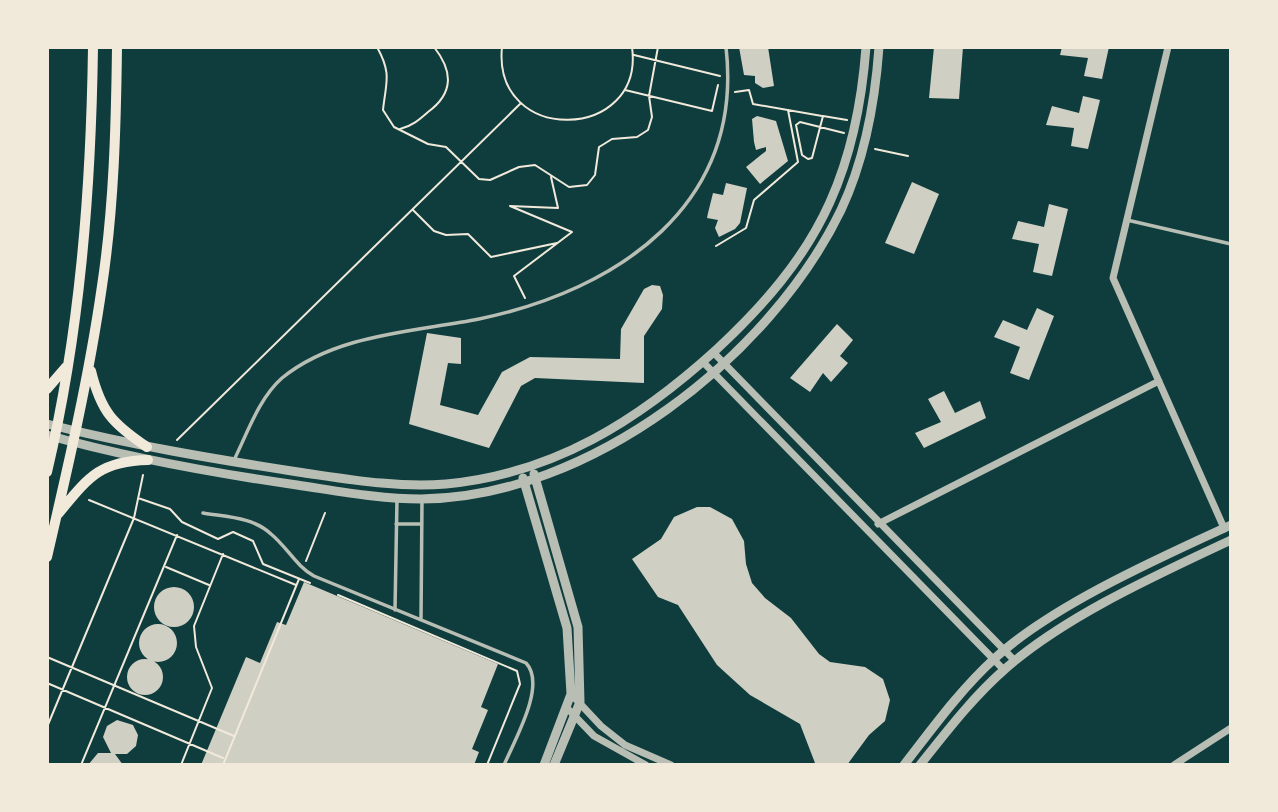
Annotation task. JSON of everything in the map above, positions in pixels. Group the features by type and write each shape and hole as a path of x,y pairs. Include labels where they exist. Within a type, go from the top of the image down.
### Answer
{"main road":[{"path":"47,472 51,430 70,362 87,201 93,47"},
{"path":"47,557 89,365 110,205 117,47"},
{"path":"47,389 70,362"},
{"path":"89,365 96,391 111,420 147,447"},
{"path":"57,516 92,475 110,464 148,460"}],"street":[{"path":"75,437 369,482 420,485 449,483 521,470 590,443 622,425 703,362 776,289 815,231 842,170 856,121 866,47"},
{"path":"51,430 148,460 233,476 422,499 525,482 596,455 663,413 722,362 786,298 827,238 842,207 865,143 879,47"},
{"path":"904,765 993,660 1026,632 1227,527 1114,278 1168,47"},
{"path":"713,352 878,524 1015,661"},
{"path":"703,362 1003,670"},
{"path":"878,524 1159,381"},
{"path":"532,467 578,627 580,702 544,765"},
{"path":"521,470 567,628 572,713 554,765"},
{"path":"920,765 979,693 1015,661 1085,616 1231,540"},
{"path":"571,694 601,726 625,744 671,765"},
{"path":"572,713 594,736 646,765"},
{"path":"1174,765 1231,728"}],"lane":[{"path":"233,462 262,404 281,379 321,354 433,325 511,311 548,299 587,284 651,243 699,186 718,149 728,109 726,47"},
{"path":"1127,220 1231,244"},
{"path":"395,610 397,497"},
{"path":"421,620 422,499"},
{"path":"203,513 240,519 264,528 314,576 530,668 533,692 505,765"},
{"path":"396,524 422,524"}],"path":[{"path":"377,47 385,61 388,81 383,110 387,120 399,129 428,144 446,147 479,179 499,178 527,165 534,165 569,187 587,185 595,175 600,147 612,139 638,137 648,130 652,117 649,96 658,47"},
{"path":"399,129 410,127 446,95 450,80 448,69 434,47"},
{"path":"502,47 503,69 510,88 521,103 537,114 556,121 576,121 594,116 611,105 624,90 633,55 632,47"},
{"path":"624,90 712,111 718,88 720,76 633,55"},
{"path":"729,93 750,90 753,104 856,121"},
{"path":"166,450 521,103"},
{"path":"716,246 746,228 754,200 798,162 788,110"},
{"path":"823,116 820,135 812,158 808,159 802,155 796,125 800,122 846,133"},
{"path":"870,148 908,156"},
{"path":"525,298 514,276 572,232 510,206 558,208 550,175"},
{"path":"412,209 434,231 446,235 468,234 486,255 513,253 558,243"},
{"path":"47,727 134,518 143,475"},
{"path":"138,498 170,509 182,522 218,539 233,532 253,541 263,564 312,584"},
{"path":"89,500 297,585"},
{"path":"223,765 325,513"},
{"path":"81,765 177,535"},
{"path":"181,765 212,688 196,647 194,626 223,554"},
{"path":"164,566 210,586"},
{"path":"337,594 517,671 520,684 487,765"},
{"path":"47,657 234,737"},
{"path":"47,683 226,759"}],"building":[{"path":"739,47 768,47 774,86 763,88 755,83 755,76 744,75"},
{"path":"934,47 963,47 959,99 929,98"},
{"path":"1062,47 1109,47 1102,79 1084,76 1088,58 1060,55"},
{"path":"1083,96 1100,100 1088,149 1071,146 1074,128 1046,125 1052,106 1079,113"},
{"path":"757,116 776,121 788,161 760,184 746,167 766,151 766,147 756,150 752,119"},
{"path":"912,182 939,194 914,254 885,243"},
{"path":"726,183 747,188 740,223 735,229 719,237 715,228 718,220 707,218 713,193 723,195"},
{"path":"1049,204 1068,209 1052,276 1033,272 1039,244 1012,239 1018,221 1044,227"},
{"path":"652,285 660,286 663,295 662,309 644,336 644,383 535,378 521,386 489,448 409,424 427,333 461,338 461,364 448,363 440,405 478,415 502,372 530,357 620,359 621,329 644,289"},
{"path":"1037,308 1054,316 1029,380 1010,373 1020,347 994,337 1003,320 1027,330"},
{"path":"837,324 853,340 840,356 848,363 831,382 823,373 810,392 790,378"},
{"path":"944,391 955,413 980,401 986,418 924,448 915,433 941,422 928,399"},
{"path":"697,507 710,507 732,519 744,541 746,564 752,583 765,598 791,618 819,654 830,662 865,667 883,679 890,700 885,721 869,735 847,765 815,763 800,724 750,695 717,665 678,605 658,597 632,559 661,539 674,517"},
{"path":"304,582 498,664 481,707 488,710 472,749 479,752 474,765 201,765 246,657 260,663 277,622 286,625"},
{"path":"174,587 182,588 188,593 193,599 193,615 188,621 182,626 174,627 166,626 160,621 155,615 154,607 155,599 160,593 166,588"},
{"path":"158,624 171,630 177,643 171,656 158,662 145,656 139,643 145,630"},
{"path":"145,659 157,665 163,677 157,689 145,695 133,689 127,677 133,665"},
{"path":"117,720 133,725 138,735 136,746 127,754 115,754 123,765 88,765 98,753 111,753 103,737 107,726"}]}
